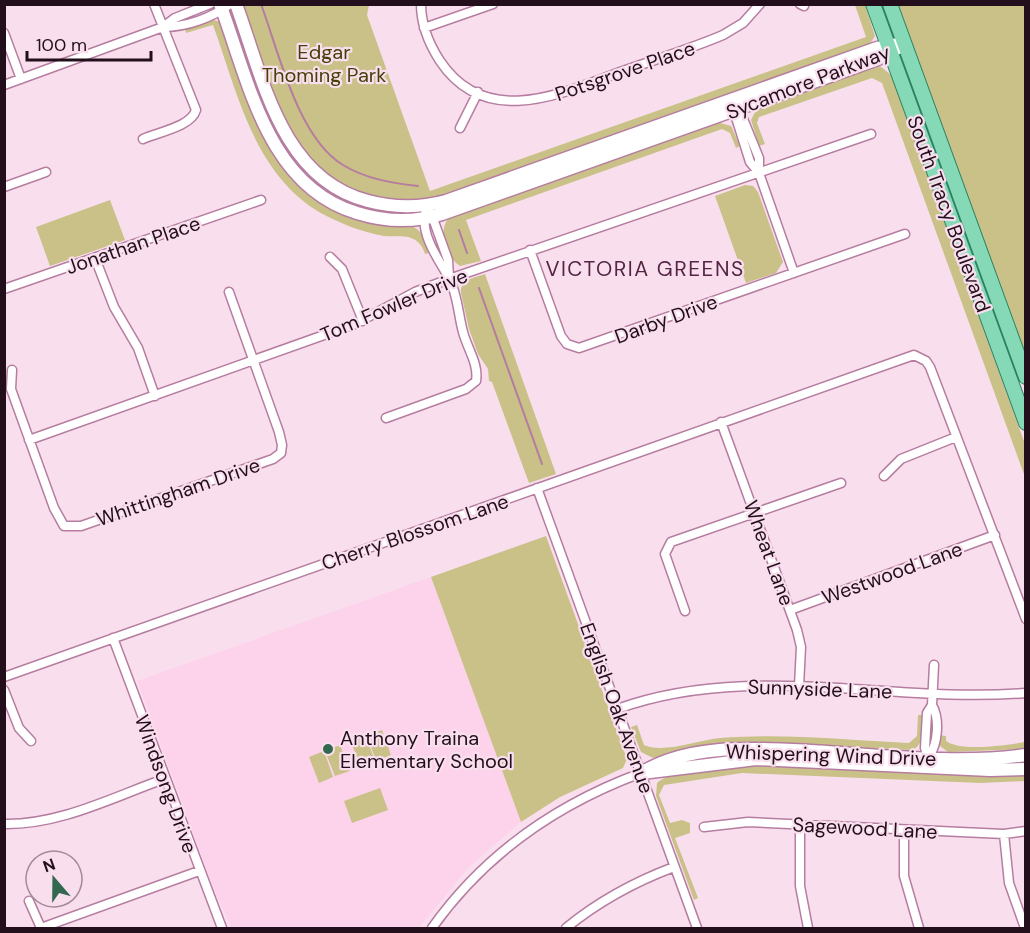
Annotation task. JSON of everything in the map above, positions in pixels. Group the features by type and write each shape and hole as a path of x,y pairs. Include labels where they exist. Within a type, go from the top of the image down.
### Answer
{"main road":[{"name":"Sycamore Parkway","path":"236,4 282,128 306,164 335,188 363,200 428,213"},
{"name":"South Tracy Boulevard","path":"873,4 1026,423"},
{"name":"South Tracy Boulevard","path":"890,4 1026,377"},
{"name":"Sycamore Parkway","path":"224,6 269,135 298,176 321,196 353,212 385,220 428,213 446,201 736,106 904,44"},
{"name":"Whispering Wind Drive","path":"641,773 756,759 929,762 1026,755"},
{"name":"Whispering Wind Drive","path":"929,762 990,770 1026,769"}],"street":[{"path":"143,139 193,117 196,110 154,4"},
{"path":"4,85 163,27 175,18 210,4"},
{"name":"Potsgrove Place","path":"421,4 424,28 436,55 447,70 478,92 510,102 532,101 554,96 723,35 742,23 760,4"},
{"path":"424,28 493,4"},
{"path":"163,27 177,27 224,6"},
{"path":"4,33 21,79"},
{"path":"460,128 478,92"},
{"path":"736,106 750,162 759,173 794,273"},
{"name":"Tom Fowler Drive","path":"29,440 363,321 415,292 449,279 871,134"},
{"path":"4,187 46,172"},
{"name":"Jonathan Place","path":"4,289 261,200"},
{"path":"386,418 466,389 476,381 476,368 465,340 449,279 438,263 428,213"},
{"name":"Darby Drive","path":"530,250 561,336 571,346 584,348 905,234"},
{"path":"330,257 342,269 363,321"},
{"path":"95,258 114,307 138,348 155,396"},
{"path":"229,292 253,361"},
{"name":"Cherry Blossom Lane","path":"4,676 907,356 920,357 930,367 995,535"},
{"name":"Whittingham Drive","path":"29,440 58,519 63,526 74,527 273,459 281,453 279,432 253,361"},
{"path":"12,370 11,389 29,440"},
{"name":"Wheat Lane","path":"721,422 790,610 801,647 799,686"},
{"path":"884,476 901,459 956,437"},
{"path":"685,611 665,554 666,546 671,542 842,483"},
{"name":"English Oak Avenue","path":"537,488 697,928"},
{"path":"995,535 1026,619"},
{"name":"Westwood Lane","path":"790,610 995,535"},
{"name":"Windsong Drive","path":"112,638 222,928"},
{"path":"929,762 935,748 937,714 932,705 934,665"},
{"name":"Sunnyside Lane","path":"617,709 688,690 724,686 799,686 962,695 1026,693"},
{"path":"4,690 19,728 31,741"},
{"name":"Whispering Wind Drive","path":"432,928 459,892 524,834 573,802 641,773"},
{"path":"4,824 33,823 58,818 164,779"},
{"name":"Sagewood Lane","path":"704,827 748,822 1004,834 1026,831"},
{"path":"800,824 800,886 808,928"},
{"path":"904,830 904,876 919,928"},
{"path":"1004,834 1009,883 1025,928"},
{"path":"570,927 624,888 674,867"},
{"path":"32,909 41,928 199,871"}],"shaded area":[{"name":"Anthony Traina Elementary School","path":"431,577 521,822 469,867 419,928 231,928 211,882 137,681"}],"green space":[{"name":"Edgar Thoming Park","path":"241,5 369,5 367,15 430,191 866,37 855,5 865,5 875,36 869,45 448,194 410,200 371,196 353,190 336,182 306,156 277,105"},
{"path":"898,5 1025,5 1025,355 1016,328"},
{"path":"211,19 220,22 252,110 262,132 287,171 312,196 342,212 363,219 414,227 421,234 429,253 425,254 420,245 411,238 384,236 342,223 319,212 296,195 278,175 250,128 213,25 186,33 185,29"},
{"path":"880,66 891,75 1025,444 1025,477 882,83 872,78 759,117 757,123 765,144 759,146 751,120 757,108"},
{"path":"717,122 731,126 740,146 736,148 730,133 722,129 466,220 481,261 460,266 447,250 444,227 451,216"},
{"path":"745,185 753,186 758,192 783,262 776,273 746,283 715,196"},
{"path":"110,200 125,240 50,266 36,227"},
{"path":"485,274 556,474 529,483 492,382 489,381 488,369 478,354 469,329 461,293 465,282"},
{"path":"546,536 627,759 623,768 560,797 521,822 431,577"},
{"path":"918,715 922,715 922,736 919,744 912,750 785,744 683,751 653,758 641,752 631,727 637,725 644,745 661,748 720,738 744,737 909,743 917,736"},
{"path":"382,730 391,755 376,761 367,735"},
{"path":"940,735 946,736 946,741 962,746 984,747 1025,742 1025,749 948,752 940,746"},
{"path":"366,736 375,761 360,767 351,741"},
{"path":"340,745 350,771 335,776 325,751"},
{"path":"324,751 333,777 319,783 309,757"},
{"path":"755,765 985,776 1026,774 1025,781 980,783 742,773 664,785 659,795 670,823 682,820 690,823 690,833 675,838 698,898 694,900 656,796 657,783 665,778 689,771"},
{"path":"380,788 388,810 352,823 344,801"}],"waterway":[{"path":"261,4 292,93 302,115 327,152 343,165 361,174 389,182 418,186"},
{"path":"459,230 467,253"},
{"path":"479,288 542,464"}],"place":[{"name":"Anthony Traina Elementary School","path":"328,749"}],"district":[{"name":"VICTORIA GREENS","path":"645,269"}]}
